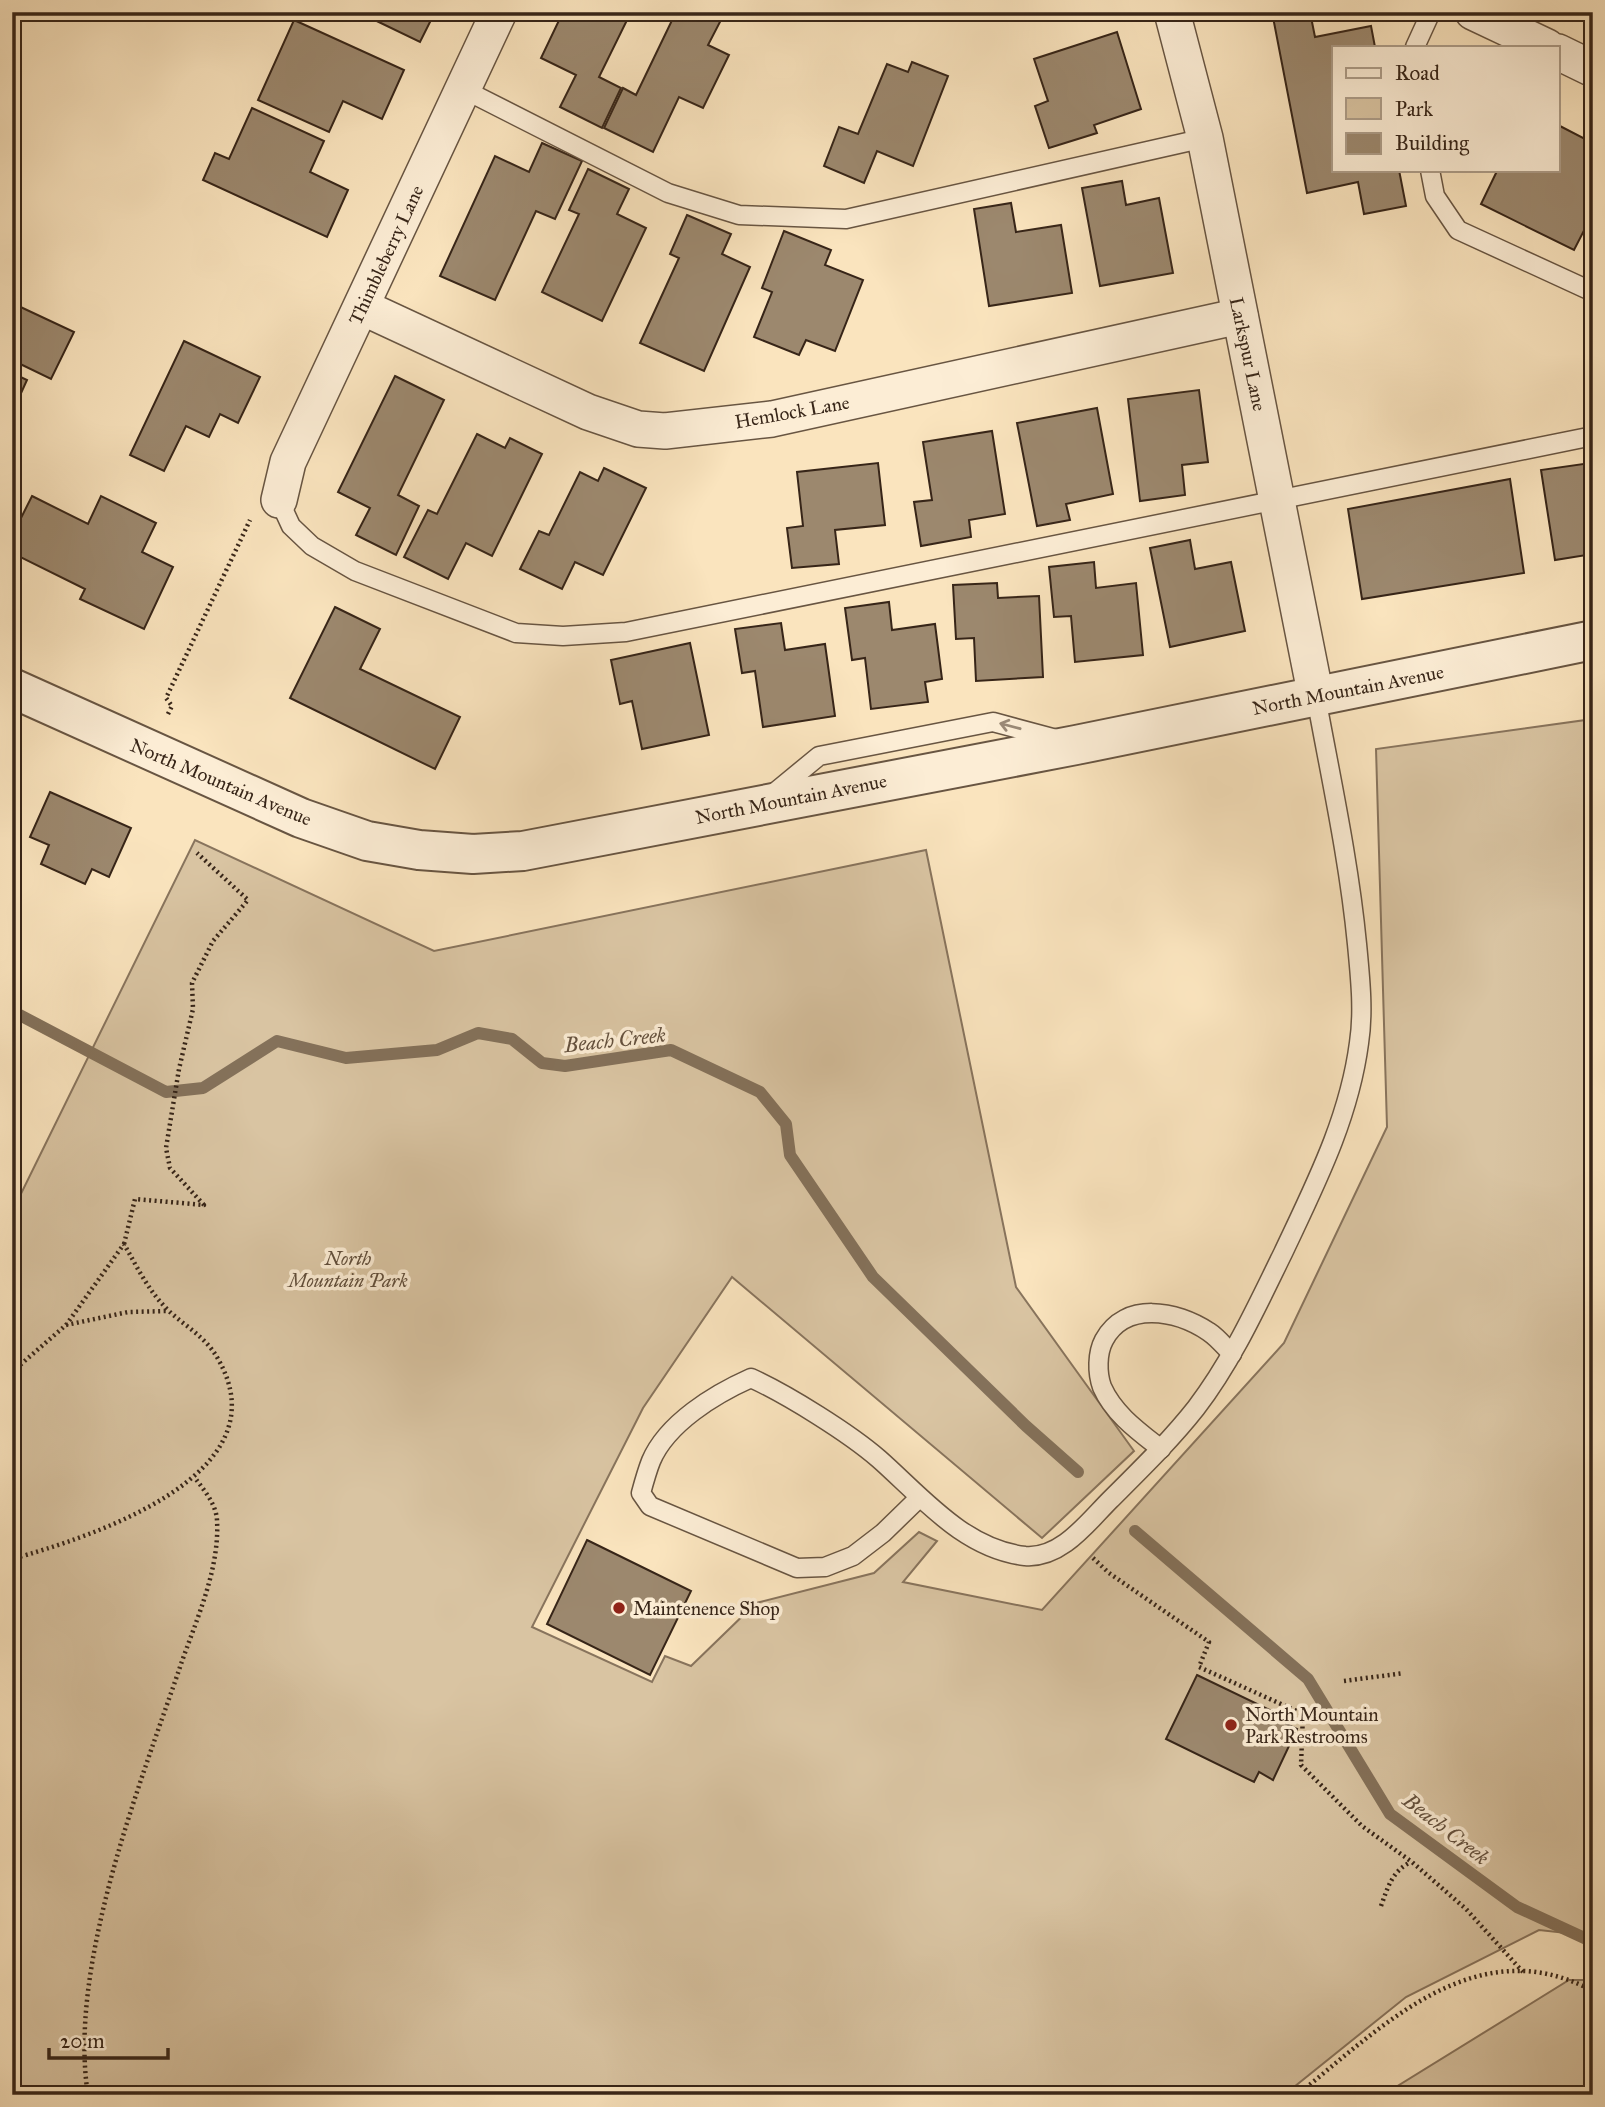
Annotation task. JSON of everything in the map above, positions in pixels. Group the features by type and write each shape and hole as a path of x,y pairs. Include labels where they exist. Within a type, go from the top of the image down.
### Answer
{"street":[{"name":"Thimbleberry Lane","path":"279,500 288,463 499,12"},
{"name":"Larkspur Lane","path":"1172,12 1205,138 1316,697"},
{"path":"1487,15 1545,46"},
{"path":"1560,53 1593,69"},
{"name":"Hemlock Lane","path":"362,307 588,412 638,429 665,431 772,419 1240,316"},
{"name":"North Mountain Avenue","path":"12,688 301,818 367,841 419,850 473,854 523,851 1076,745 1593,640"}],"lane":[{"path":"1415,46 1431,12"},
{"path":"463,89 668,192 739,215 795,219 846,219 1205,138"},
{"path":"1430,172 1435,195 1458,230 1593,292"},
{"path":"279,500 291,526 305,540 355,571 516,633 563,636 626,632 1593,436"},
{"path":"919,1498 853,1556 825,1567 797,1568 650,1506 641,1493 652,1459 673,1428 736,1384 751,1378 773,1388 877,1458 943,1518 987,1545 1026,1556 1046,1554 1072,1538 1160,1449 1196,1407 1232,1354 1327,1161 1347,1105 1360,1041 1360,982 1351,884 1316,697"},
{"path":"1160,1449 1123,1419 1103,1390 1098,1373 1101,1345 1111,1327 1127,1316 1151,1312 1183,1320 1209,1332 1232,1354"}],"path":[{"path":"149,751 172,706 166,698 249,521 279,500"},
{"path":"12,1372 66,1325 124,1244 135,1199 204,1205 170,1168 166,1148 179,1069 193,1009 192,983 200,961 248,900 197,853"},
{"path":"12,1559 44,1550 154,1505 195,1478 211,1462 227,1426 230,1404 227,1379 204,1340 169,1311 152,1291 124,1244"},
{"path":"66,1325 128,1312 169,1311"},
{"path":"88,2095 85,2030 95,1957 112,1876 134,1799 210,1577 217,1516 195,1478"},
{"path":"1072,1538 1110,1573 1209,1642 1199,1667 1303,1714 1301,1765 1362,1826 1412,1862 1466,1909 1522,1972"},
{"path":"1344,1681 1404,1673"},
{"path":"1381,1906 1391,1879 1401,1867 1412,1862"},
{"path":"1297,2095 1389,2021 1429,1994 1473,1975 1506,1970 1548,1974 1593,1991"}],"green space":[{"name":"North Mountain Park","path":"1593,719 1593,1936 1539,1930 1406,1997 1284,2095 12,2095 12,1212 195,840 434,951 926,850 1016,1287 1134,1451 1042,1538 732,1277 643,1408 532,1627 652,1682 665,1656 691,1666 756,1603 874,1573 919,1532 937,1541 903,1582 1042,1610 1284,1343 1387,1127 1376,749"},
{"path":"1569,1980 1593,1980 1593,2095 1383,2095"}],"building":[{"path":"358,12 435,12 420,42"},
{"path":"563,12 631,12 599,77 621,88 602,128 560,107 576,75 541,58"},
{"path":"676,12 706,12 721,20 708,45 729,55 703,108 679,97 653,152 604,128 623,88 636,95"},
{"path":"1272,12 1310,12 1315,37 1371,26 1375,46 1332,46 1332,172 1399,172 1406,206 1364,214 1358,182 1307,193"},
{"path":"294,20 404,70 382,119 343,101 329,132 258,100"},
{"path":"1117,32 1141,109 1094,125 1097,133 1049,148 1035,106 1048,101 1034,59"},
{"path":"912,62 948,76 913,166 877,151 864,183 824,166 839,127 858,134 887,64 908,72"},
{"path":"252,108 324,141 310,172 348,190 327,237 203,180 215,153 229,159"},
{"path":"1560,126 1593,143 1593,213 1574,250 1481,204 1497,172 1560,172"},
{"path":"542,143 582,161 555,219 536,211 495,300 440,276 495,156 529,172"},
{"path":"588,169 629,189 617,214 646,228 602,321 542,292 579,214 569,210"},
{"path":"1122,181 1126,205 1159,198 1173,273 1100,286 1082,188"},
{"path":"1011,203 1016,232 1061,225 1072,293 989,306 974,209"},
{"path":"687,215 731,234 722,254 750,267 704,371 640,343 679,258 670,254"},
{"path":"784,231 831,250 825,265 863,280 835,351 806,340 799,355 754,337 772,292 762,288"},
{"path":"12,303 74,332 51,379 12,360"},
{"path":"184,341 260,377 238,423 220,414 209,437 186,426 164,471 130,455"},
{"path":"12,373 27,380 12,413"},
{"path":"395,376 444,400 398,495 419,506 396,555 356,535 370,508 338,492"},
{"path":"1199,390 1208,462 1182,465 1185,495 1140,501 1128,399"},
{"path":"1097,408 1113,494 1066,504 1070,520 1037,526 1017,423"},
{"path":"992,431 1005,514 969,520 971,537 921,546 914,502 932,500 923,442"},
{"path":"477,434 505,448 510,438 542,454 492,556 466,543 448,579 404,557 428,510 437,514"},
{"path":"1591,459 1593,554 1555,560 1541,470 1591,463"},
{"path":"878,463 885,525 835,530 839,564 792,568 787,528 803,526 797,472"},
{"path":"604,468 646,488 603,575 575,562 562,589 520,569 539,531 549,535 580,472 598,481"},
{"path":"1510,479 1524,573 1362,599 1348,509"},
{"path":"32,496 88,524 101,496 156,523 142,552 173,567 144,629 80,599 85,589 12,553 12,536"},
{"path":"1190,540 1195,569 1231,562 1245,631 1170,647 1150,548"},
{"path":"1094,562 1096,588 1136,583 1143,655 1075,662 1071,616 1054,617 1049,567"},
{"path":"997,583 998,598 1039,596 1043,677 976,681 974,638 956,639 953,585"},
{"path":"889,602 892,630 935,624 942,679 925,682 928,702 871,709 865,658 852,660 845,608"},
{"path":"335,607 380,629 360,669 460,717 435,769 290,698"},
{"path":"781,623 785,650 825,644 835,716 763,727 755,671 742,673 735,629"},
{"path":"690,643 709,735 642,749 632,701 620,704 611,660"},
{"path":"50,792 131,828 109,877 92,869 85,884 41,864 49,845 30,837"},
{"name":"Maintenence Shop","path":"587,1540 691,1591 650,1675 547,1624"},
{"name":"North Mountain Park Restrooms","path":"1197,1675 1282,1716 1280,1721 1297,1729 1273,1780 1259,1772 1254,1782 1166,1739"}],"waterway":[{"name":"Beach Creek","path":"12,1011 166,1092 203,1088 277,1041 346,1058 437,1050 478,1033 512,1039 542,1063 565,1066 671,1050 760,1092 786,1124 790,1155 873,1277 1026,1426 1078,1472"},
{"name":"Beach Creek","path":"1135,1531 1308,1679 1390,1814 1517,1907 1593,1942"}],"place":[{"name":"Maintenence Shop","path":"619,1608"},
{"name":"North Mountain Park Restrooms","path":"1231,1725"}]}
